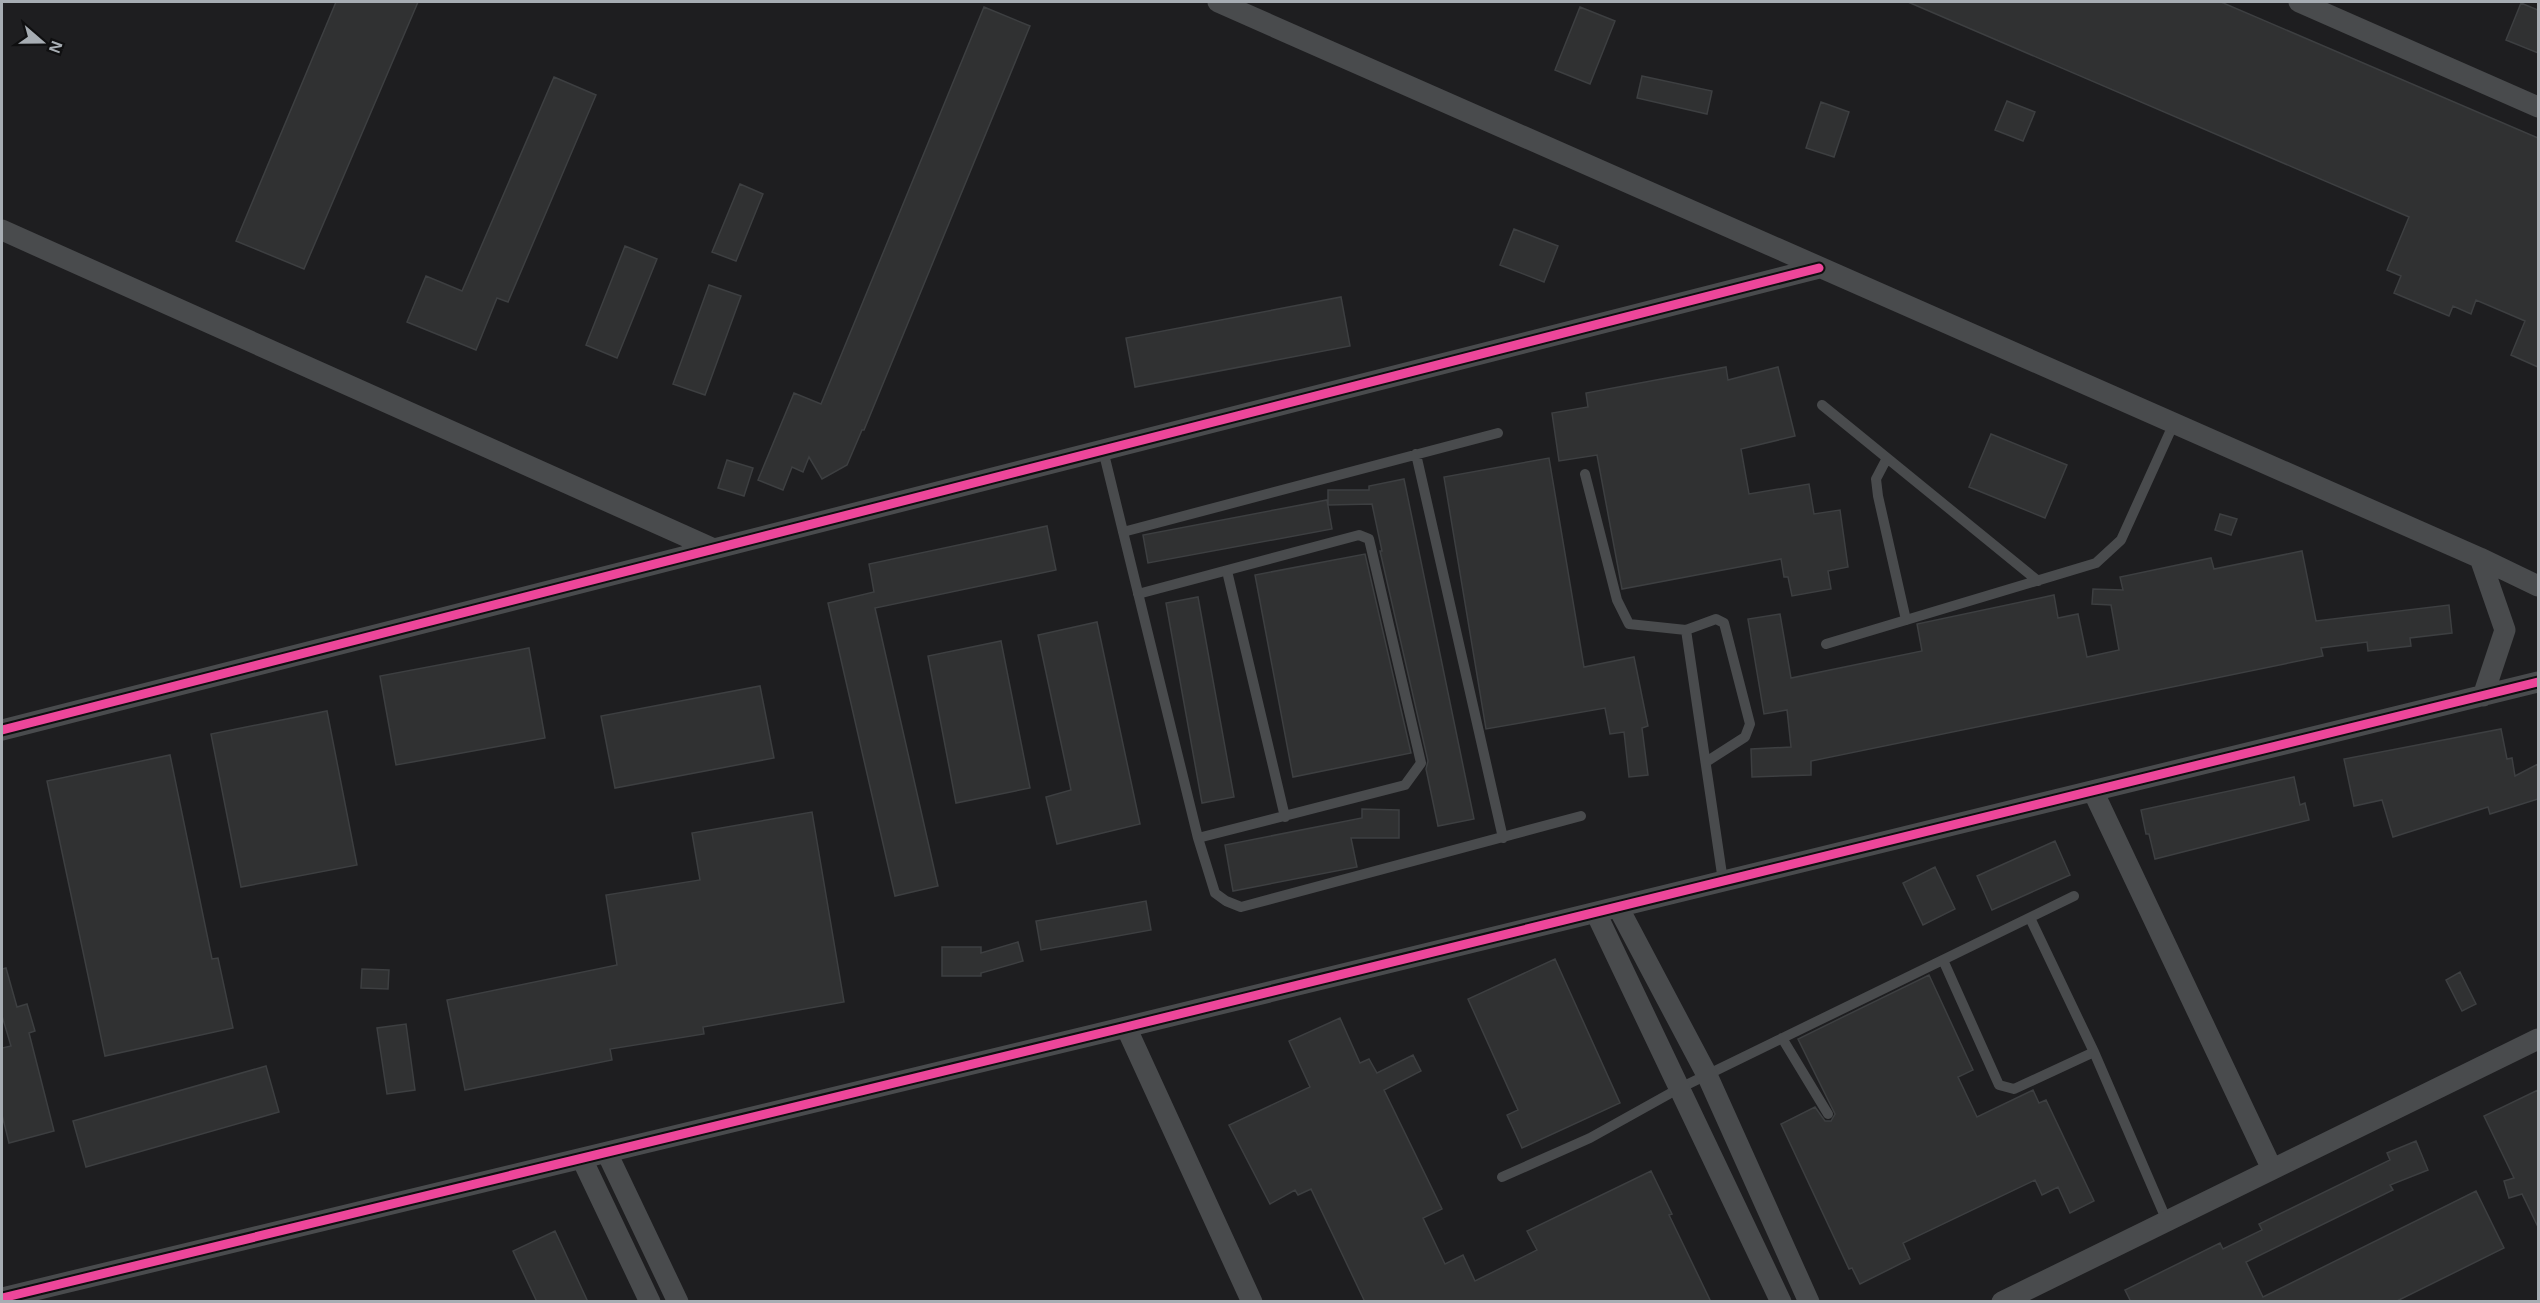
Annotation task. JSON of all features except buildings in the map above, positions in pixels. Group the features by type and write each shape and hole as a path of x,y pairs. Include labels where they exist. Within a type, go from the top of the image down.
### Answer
{"street":[{"path":"1218,2 2480,558 2538,586"},
{"path":"2299,2 2538,107"},
{"path":"2,230 714,549"},
{"path":"2,730 1819,268"},
{"path":"2480,558 2505,630 2483,696"},
{"path":"2,1298 608,1153 2538,682"},
{"path":"2093,791 2272,1169"},
{"path":"1618,907 1707,1075 1809,1302"},
{"path":"1596,913 1781,1302"},
{"path":"1126,1027 1252,1302"},
{"path":"2002,1302 2538,1039"},
{"path":"608,1153 678,1302"},
{"path":"582,1159 650,1302"}],"lane":[{"path":"1822,405 2038,581"},
{"path":"1826,644 2096,564 2121,540 2174,423"},
{"path":"1123,532 1498,432"},
{"path":"1103,450 1198,838 1215,893 1226,901 1241,907 1581,816"},
{"path":"1416,454 1503,838"},
{"path":"1887,458 1876,479 1906,620"},
{"path":"1585,474 1617,600 1629,624 1686,630 1716,619 1724,623 1750,724 1745,737 1706,762"},
{"path":"1138,594 1359,535 1369,539 1421,763 1405,784 1198,838"},
{"path":"1227,571 1285,817"},
{"path":"1686,630 1723,882"},
{"path":"1502,1177 1590,1138 1678,1089 2074,896"},
{"path":"2030,918 2094,1052 2167,1221"},
{"path":"1943,960 1999,1085 2014,1089 2094,1052"},
{"path":"1782,1038 1828,1114"}],"shaded area":[{"path":"2,2 2538,2 2538,1301 2,1301"}],"cycle path":[{"path":"2,730 1819,268"},
{"path":"2,1298 1126,1027 2538,682"}]}
